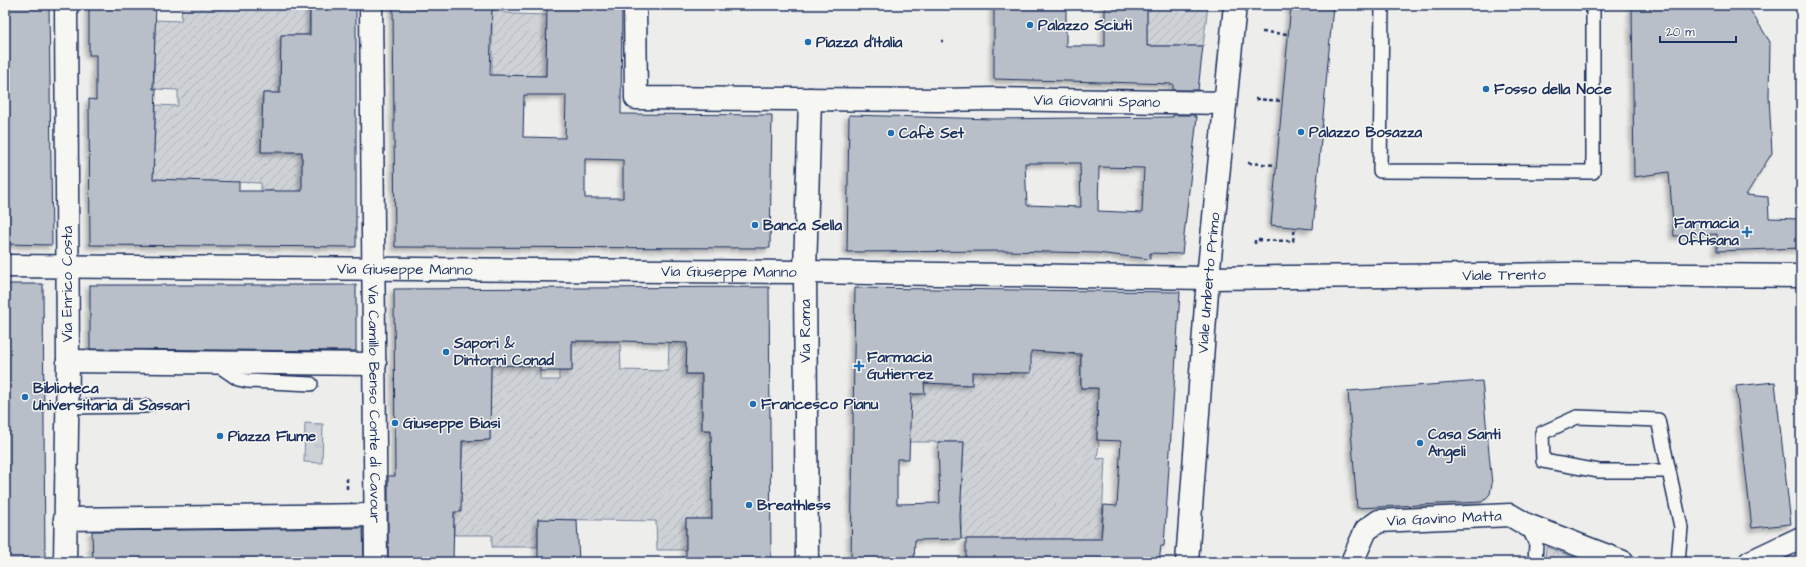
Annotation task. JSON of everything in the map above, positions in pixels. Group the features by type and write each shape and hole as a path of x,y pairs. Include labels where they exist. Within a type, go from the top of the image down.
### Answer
{"street":[{"name":"Via Enrico Costa","path":"65,562 68,361 66,5"},
{"name":"Via Camillo Benso Conte di Cavour","path":"371,5 375,267 376,562"},
{"path":"635,5 636,98 810,99"},
{"name":"Viale Umberto Primo","path":"1187,562 1208,278 1224,103 1235,5"},
{"name":"Via Giovanni Spano","path":"810,99 971,99 1224,103"},
{"name":"Via Roma","path":"807,562 805,272 810,99"},
{"name":"Via Giuseppe Manno","path":"5,266 375,267 1208,278"},
{"name":"Viale Trento","path":"1208,278 1567,274 1801,276"},
{"path":"68,361 375,364"},
{"path":"65,519 375,515"},
{"name":"Via Gavino Matta","path":"1352,562 1366,530 1379,521 1510,515 1527,525 1623,562"},
{"path":"1750,562 1801,538"}],"lane":[{"path":"1382,5 1380,171 1593,172 1593,5"},
{"path":"214,362 238,379 247,381 311,384"},
{"path":"67,407 146,406"},
{"path":"1669,471 1599,471 1543,462 1542,433 1577,417 1658,420 1669,471 1681,527 1678,562"},
{"path":"1527,525 1536,544 1535,562"}],"path":[{"path":"1262,32 1288,34"},
{"path":"1255,99 1282,101"},
{"path":"1248,163 1276,165"},
{"path":"1255,244 1255,240 1294,242 1295,227"},
{"path":"347,475 347,489"}],"green space":[{"path":"182,5 310,5 309,35 281,35 280,93 263,93 261,151 302,152 302,164 315,212 277,191 261,191 261,183 153,179 156,105 178,106 178,90 154,89 155,20 181,21"},
{"path":"1147,5 1208,5 1203,46 1147,46"},
{"path":"492,10 514,14 547,15 546,76 492,75"},
{"path":"1031,338 1049,339 1049,352 1081,356 1081,388 1099,388 1097,440 1099,443 1097,459 1105,458 1101,539 961,539 964,442 901,442 911,394 924,394 924,383 972,385 972,372 1018,373"},
{"path":"540,341 540,380 559,380 559,371 572,371 572,341 620,341 621,370 668,371 669,342 687,342 686,374 702,374 702,430 711,430 712,519 686,519 686,550 657,550 656,521 538,519 538,547 492,547 492,535 454,535 454,512 461,480 463,441 490,440 491,365 506,365"},
{"path":"305,423 323,424 322,463 304,462"},
{"path":"1546,547 1586,562 1545,562"}],"building":[{"path":"5,5 49,5 52,245 5,244"},
{"path":"89,5 156,5 153,89 156,89 153,179 239,182 239,191 302,191 302,152 261,152 263,93 280,93 281,35 310,35 310,5 356,5 356,247 90,245 89,99 96,100 96,55 89,55"},
{"path":"393,5 492,5 490,75 546,76 547,5 622,5 621,114 772,115 770,248 395,247","holes":["524,95 566,95 565,138 523,137","585,159 623,160 623,198 585,198"]},
{"name":"Palazzo Sciuti","path":"994,5 1066,5 1066,46 1105,46 1105,5 1147,5 1147,46 1203,46 1198,90 1173,90 1173,84 994,79"},
{"name":"Palazzo Bosazza","path":"1291,5 1333,5 1313,229 1271,225"},
{"path":"1632,5 1747,5 1770,42 1769,96 1772,153 1746,195 1768,197 1769,218 1801,219 1801,248 1717,251 1717,234 1674,236 1669,172 1634,177"},
{"path":"849,115 993,119 1173,117 1173,115 1195,115 1195,117 1197,117 1182,254 1150,253 1150,259 1097,253 1007,251 847,252","holes":["1025,163 1080,163 1081,207 1027,205","1099,167 1144,168 1142,213 1098,211"]},
{"name":"Biblioteca Universitaria di Sassari","path":"5,284 43,284 45,562 5,562"},
{"path":"90,285 356,285 356,351 90,349"},
{"path":"769,287 771,562 686,562 686,519 712,519 711,430 702,430 702,374 686,374 687,343 572,341 572,371 540,371 540,366 491,365 490,440 462,441 461,512 454,512 453,562 388,562 388,476 395,476 394,289"},
{"path":"855,288 1180,292 1164,546 1161,546 1159,562 966,562 966,539 1101,539 1104,505 1117,506 1121,441 1097,440 1098,388 1081,388 1081,354 1031,351 1031,373 972,372 972,385 924,383 925,394 911,394 909,459 897,459 897,504 940,503 938,442 964,442 960,516 961,539 915,540 914,562 851,562"},
{"name":"Casa Santi Angeli","path":"1482,381 1492,484 1490,494 1482,502 1357,508 1348,391"},
{"path":"1775,382 1791,524 1752,528 1736,386"},
{"path":"538,519 577,520 579,562 538,562"},
{"path":"363,528 364,562 93,562 92,531"}],"place":[{"name":"Palazzo Sciuti","path":"1030,25"},
{"name":"Piazza d'Italia","path":"808,42"},
{"name":"Fosso della Noce","path":"1486,89"},
{"name":"Palazzo Bosazza","path":"1301,132"},
{"name":"Cafè Set","path":"891,133"},
{"name":"Banca Sella","path":"755,225"},
{"name":"Farmacia Offisana","path":"1747,232"},
{"name":"Sapori & Dintorni Conad","path":"446,352"},
{"name":"Farmacia Gutierrez","path":"859,366"},
{"name":"Biblioteca Universitaria di Sassari","path":"25,397"},
{"name":"Francesco Pianu","path":"753,404"},
{"name":"Giuseppe Biasi","path":"395,423"},
{"name":"Piazza Fiume","path":"220,436"},
{"name":"Casa Santi Angeli","path":"1420,443"},
{"name":"Breathless","path":"749,505"}]}
